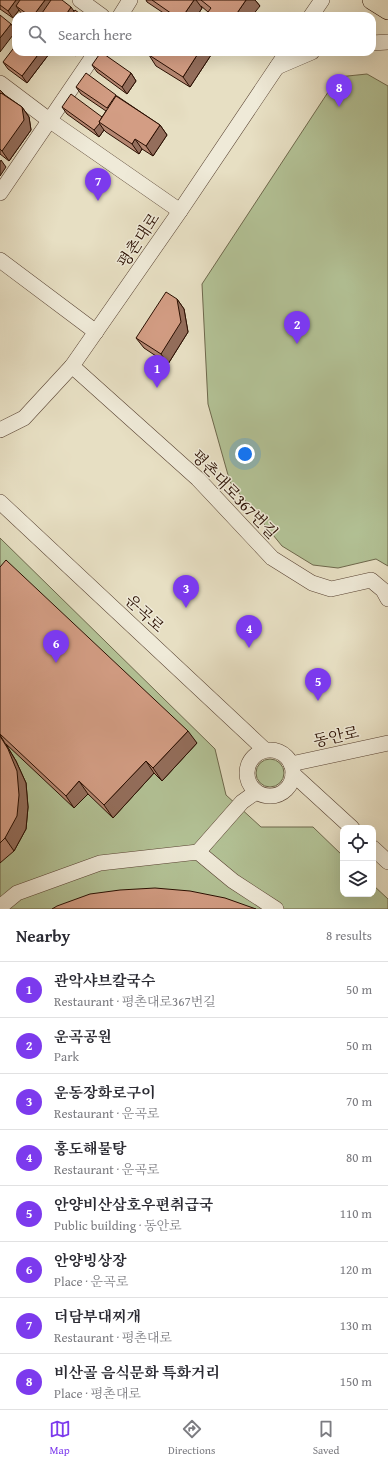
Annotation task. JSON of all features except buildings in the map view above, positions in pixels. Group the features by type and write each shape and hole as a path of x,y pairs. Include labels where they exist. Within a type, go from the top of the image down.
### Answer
{"main road":[{"path":"372,0 388,10"}],"street":[{"path":"80,0 96,12"},
{"path":"122,12 130,0"},
{"path":"314,12 322,0"},
{"path":"376,44 388,42"},
{"path":"0,193 93,56"},
{"name":"평촌대로","path":"0,430 24,418 72,366 180,211 284,56"},
{"path":"277,67 303,56"},
{"path":"0,83 49,120 180,211"},
{"path":"0,260 96,332"},
{"name":"평촌대로367번길","path":"72,366 198,479 272,558 312,584 331,588 371,580 383,590 388,599"},
{"name":"운곡로","path":"0,502 265,750"},
{"name":"동안로","path":"292,769 388,743"},
{"path":"292,769 291,783 285,791 276,796 265,796 256,792 249,784 246,774 249,763 255,755 265,750 276,751 285,756 292,769 349,825"},
{"path":"0,906 17,893 100,863 198,852 242,802 256,792"},
{"path":"376,851 388,862"},
{"path":"198,852 233,881 276,909"}],"green space":[{"path":"367,74 388,86 388,566 376,559 338,568 313,565 282,546 230,482 208,404 202,284 338,77"},
{"path":"0,538 215,749 226,795 261,827 313,827 340,853 340,897 376,897 376,888 388,899 388,909 0,909"},
{"path":"270,759 280,763 284,773 280,783 270,787 260,783 256,773 260,763"}],"place":[{"name":"비산골 음식문화 특화거리","path":"339,107"},
{"name":"더담부대찌개","path":"98,201"},
{"name":"운곡공원","path":"297,344"},
{"name":"관악샤브칼국수","path":"157,388"},
{"name":"운동장화로구이","path":"186,608"},
{"name":"홍도해물탕","path":"249,648"},
{"name":"안양빙상장","path":"56,663"},
{"name":"안양비산삼호우편취급국","path":"318,701"}]}
